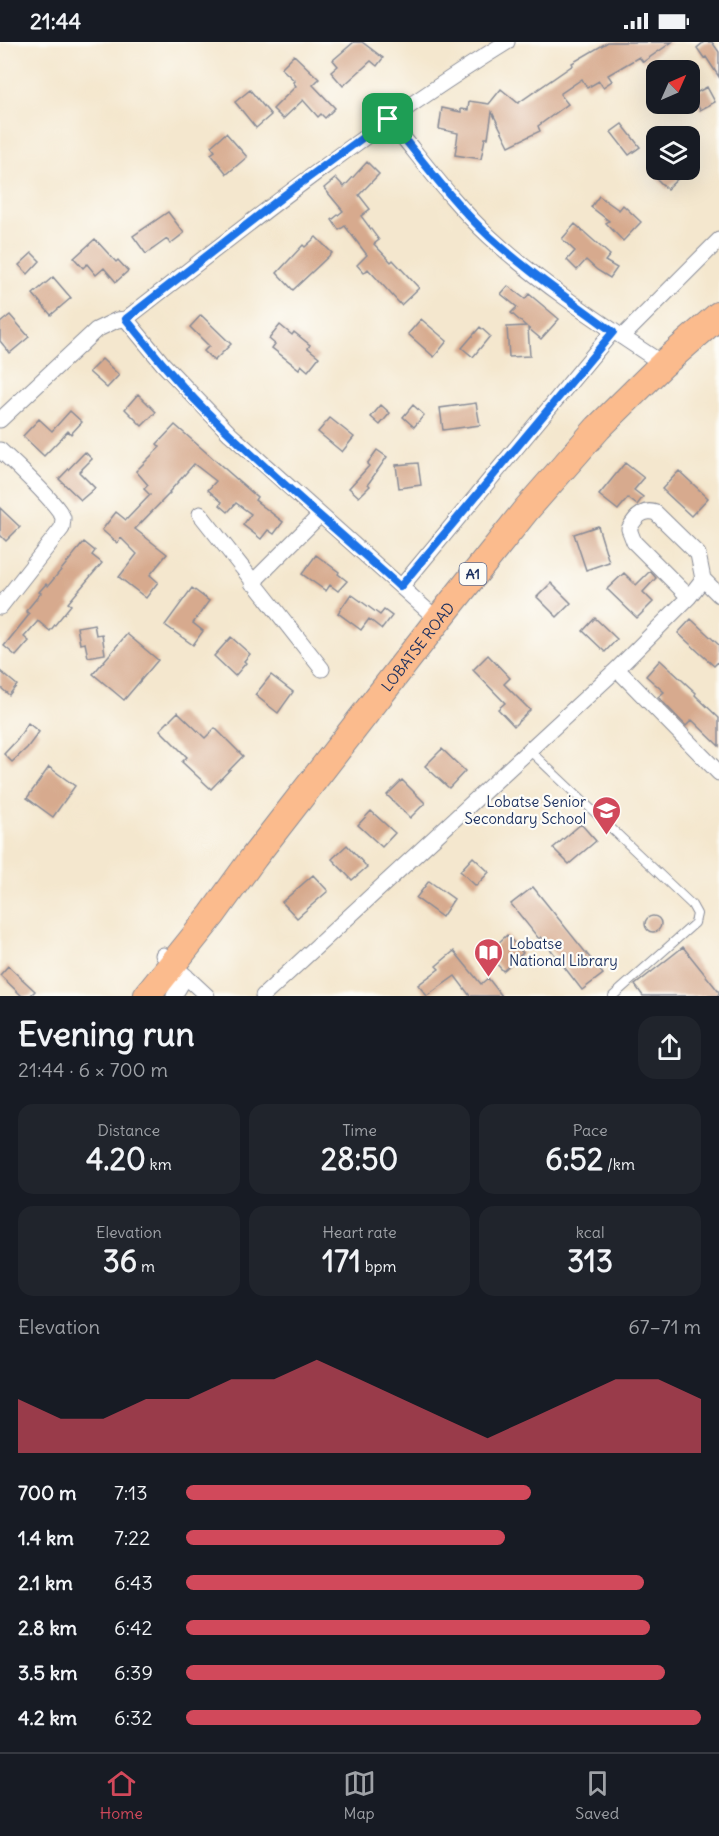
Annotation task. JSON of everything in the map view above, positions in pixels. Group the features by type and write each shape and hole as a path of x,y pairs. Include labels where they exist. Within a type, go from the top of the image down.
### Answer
{"highway":[{"name":"LOBATSE ROAD","path":"147,996 174,965 225,884 254,857 495,546 598,428 663,364 719,315"},
{"name":"LOBATSE ROAD","path":"129,996 174,965"}],"street":[{"path":"0,420 96,330 117,320 126,319 286,194 388,119 507,42"},
{"path":"388,119 489,237 531,271 663,364"},
{"path":"400,587 618,334 719,240"},
{"path":"126,319 202,408 438,620"},
{"path":"0,450 51,502 63,522 62,528 0,607"},
{"path":"689,597 634,542 629,529 633,521 642,513 650,511 660,516 698,554 703,579 719,595"},
{"path":"201,514 252,583 322,669"},
{"path":"252,583 320,515"},
{"path":"263,996 617,669 689,597 703,579"},
{"path":"617,669 719,773"},
{"path":"174,965 174,996"},
{"path":"174,965 207,996"}],"lane":[{"path":"528,749 692,905 697,914 695,923 613,996"}],"building":[{"path":"354,42 362,42 383,58 377,66 371,61 343,86 331,72 338,66 333,60"},
{"path":"608,42 672,42 643,62 639,57 608,75 612,81 603,87 599,81 587,88 582,79 560,94 568,104 538,126 540,131 509,146 492,112 488,138 485,138 481,159 455,155 458,133 439,129 442,108 461,112 461,109 468,110 469,101 489,104 501,89 518,103 573,65 572,63"},
{"path":"704,42 712,42 719,52 719,77 697,48"},
{"path":"294,55 319,79 313,85 335,108 325,118 321,114 318,117 303,100 283,119 273,109 296,86 293,82 295,81 281,68"},
{"path":"707,87 715,102 700,110 700,91"},
{"path":"250,90 271,115 256,128 235,102"},
{"path":"622,124 640,147 629,155 611,132"},
{"path":"226,133 247,157 227,174 211,154 215,151 211,146"},
{"path":"367,162 379,174 359,195 370,209 361,216 379,240 374,244 391,262 393,260 419,288 401,305 368,269 364,273 357,265 367,255 345,226 339,230 332,220 343,211 324,188 336,178 344,187"},
{"path":"658,180 676,180 667,189"},
{"path":"599,196 619,210 623,205 641,222 623,241 606,223 609,221 591,207"},
{"path":"168,212 184,233 170,244 167,239 146,254 133,236"},
{"path":"575,224 610,255 605,261 617,268 610,278 586,260 577,270 567,260 575,251 562,239"},
{"path":"316,237 332,253 293,290 277,273 303,245 305,247"},
{"path":"95,239 116,262 118,260 128,271 116,282 104,268 96,275 87,264 83,268 74,258"},
{"path":"32,253 40,261 28,274 19,265"},
{"path":"53,277 71,298 51,315 33,294"},
{"path":"508,286 525,299 529,294 559,319 541,339 528,328 530,356 509,357 507,327 526,326 511,313 517,307 501,294"},
{"path":"10,315 29,337 10,353 0,341 0,323"},
{"path":"201,315 231,344 214,361 204,351 209,346 190,327"},
{"path":"421,319 447,341 434,357 408,334"},
{"path":"280,325 292,335 294,332 310,345 308,348 319,357 308,371 301,365 299,369 272,348 275,344 269,339"},
{"path":"480,327 490,336 473,357 462,348"},
{"path":"102,359 119,375 107,388 89,372"},
{"path":"138,394 156,412 142,426 125,409"},
{"path":"476,403 480,425 443,430 440,408"},
{"path":"381,405 390,413 380,425 371,417"},
{"path":"413,405 424,415 414,427 403,417"},
{"path":"70,411 82,422 71,434 68,431 44,456 23,436 39,419 52,431"},
{"path":"330,418 354,437 342,452 318,432"},
{"path":"175,425 257,497 255,500 283,522 274,534 268,530 261,539 243,525 251,514 236,503 228,512 220,505 222,502 208,490 216,481 194,464 135,529 167,554 150,575 158,582 146,598 119,577 137,554 121,538 117,543 102,530 116,512 126,520 150,495 144,489 148,485 136,471 160,447 157,444"},
{"path":"377,450 387,457 368,484 370,486 359,497 349,488 369,466 367,464"},
{"path":"85,452 92,459 79,472 95,488 81,500 59,479"},
{"path":"418,463 421,485 399,488 396,465"},
{"path":"625,463 644,478 634,490 643,497 637,505 628,498 618,510 599,495"},
{"path":"679,471 708,498 691,516 662,489"},
{"path":"0,508 20,527 6,541 0,535"},
{"path":"598,526 609,562 586,570 574,534"},
{"path":"84,542 95,551 92,555 102,563 68,603 71,605 50,631 38,621 24,637 29,641 16,656 4,646 28,616 26,611 41,593 39,592 46,584 48,586"},
{"path":"316,555 347,581 338,591 330,585 326,591 302,574"},
{"path":"650,571 656,578 643,592 653,602 637,618 607,589 624,573 636,585"},
{"path":"551,583 571,603 557,617 537,597"},
{"path":"192,588 209,601 193,623 203,631 193,645 165,625"},
{"path":"351,594 380,615 384,610 392,616 382,629 369,619 361,630 338,613"},
{"path":"595,618 617,639 605,652 583,631"},
{"path":"691,619 719,645 719,661 714,666 678,633"},
{"path":"94,624 96,635 102,634 105,654 88,657 85,643 80,644 77,627"},
{"path":"127,634 158,660 124,700 93,674"},
{"path":"231,637 250,654 235,676 214,656"},
{"path":"488,655 510,678 504,684 530,710 514,726 498,709 505,703 473,670"},
{"path":"660,660 719,718 719,746 692,720 686,726 658,697 664,692 646,676"},
{"path":"0,671 17,685 9,695 0,687"},
{"path":"271,675 293,692 278,713 255,695"},
{"path":"178,712 205,738 215,728 243,756 211,789 182,762 187,757 160,730"},
{"path":"28,723 39,732 12,762 4,754"},
{"path":"442,749 465,771 449,788 425,766"},
{"path":"49,767 75,786 53,817 27,798"},
{"path":"402,780 425,803 410,818 387,795"},
{"path":"371,811 395,833 382,847 358,825"},
{"path":"581,824 596,841 569,864 553,848"},
{"path":"347,845 367,867 352,880 332,859"},
{"path":"473,857 489,872 476,886 460,871"},
{"path":"313,875 328,891 297,918 282,902"},
{"path":"429,881 454,899 442,917 416,898"},
{"path":"533,887 603,974 582,990 541,937 539,939 511,904"},
{"path":"653,916 661,924 653,932 645,924"},
{"path":"507,935 523,953 503,971 487,953"},
{"path":"683,947 719,992 719,996 643,996 635,985"},
{"path":"454,951 481,984 488,978 502,996 470,996 455,976 427,996 418,985 439,969 436,966"},
{"path":"8,966 35,991 30,996 22,996 0,975"}],"place":[{"name":"Lobatse Senior Secondary School","path":"607,836"},
{"name":"Lobatse National Library","path":"488,978"}],"route":[{"path":"388,119 489,237 613,332 400,587 202,408 126,319 286,194 388,119"}]}
